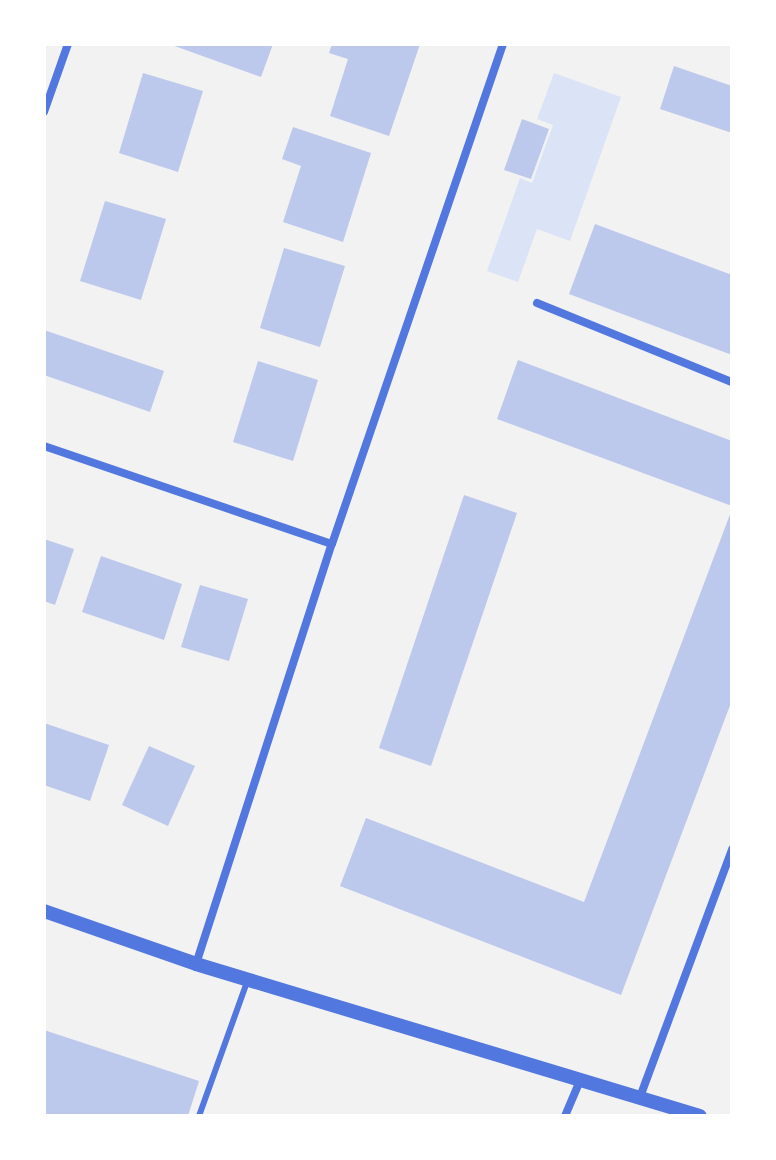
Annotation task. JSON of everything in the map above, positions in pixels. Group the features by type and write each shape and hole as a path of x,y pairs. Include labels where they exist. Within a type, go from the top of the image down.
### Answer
{"street":[{"path":"44,112 68,44"},
{"path":"196,964 332,544 503,44"},
{"path":"537,303 732,382"},
{"path":"44,446 332,544"},
{"path":"640,1097 732,849"},
{"path":"44,911 196,964 700,1116"},
{"path":"565,1116 580,1079"}],"lane":[{"path":"199,1116 248,979"}],"shaded area":[{"path":"554,73 621,97 570,241 537,229 518,282 487,271 520,178 532,183 553,125 537,119"}],"building":[{"path":"169,44 273,44 261,77"},
{"path":"332,44 420,44 389,136 330,116 348,59 329,53"},
{"path":"674,66 732,86 732,133 660,109"},
{"path":"143,73 203,91 178,172 119,153"},
{"path":"522,119 549,129 531,179 504,170"},
{"path":"293,127 371,153 343,242 283,222 301,166 282,159"},
{"path":"105,201 166,219 141,300 80,281"},
{"path":"595,224 732,275 732,355 569,294"},
{"path":"284,248 345,266 320,347 260,328"},
{"path":"44,330 164,371 150,412 44,375"},
{"path":"518,360 732,441 732,506 497,419"},
{"path":"258,361 318,380 293,461 233,442"},
{"path":"464,495 517,513 431,766 379,748"},
{"path":"732,509 732,700 621,995 340,886 366,818 584,902"},
{"path":"44,539 74,549 55,605 44,601"},
{"path":"101,556 182,584 164,640 82,612"},
{"path":"200,585 248,599 229,661 181,647"},
{"path":"44,723 109,745 90,801 44,785"},
{"path":"149,746 195,766 168,826 122,805"},
{"path":"44,1030 199,1081 188,1116 44,1116"}]}
